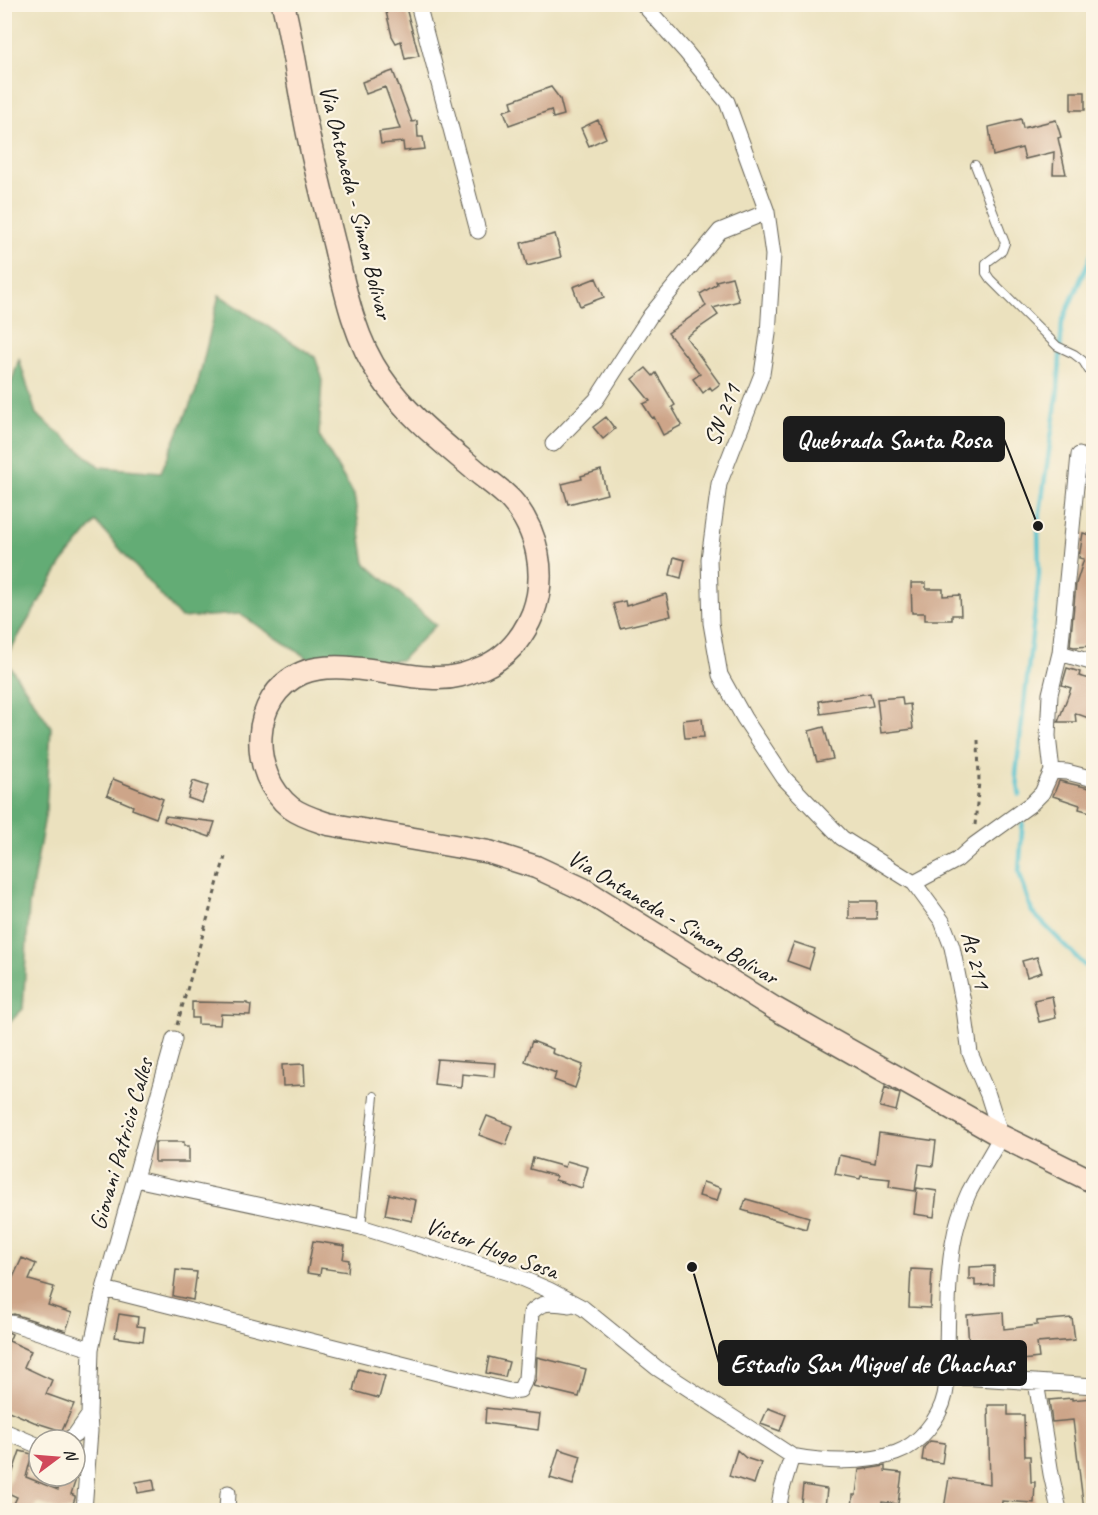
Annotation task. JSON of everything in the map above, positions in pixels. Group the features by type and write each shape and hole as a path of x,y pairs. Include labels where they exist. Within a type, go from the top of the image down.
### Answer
{"street":[{"name":"Via Ontaneda - Simon Bolivar","path":"283,4 306,126 343,280 355,324 369,358 398,399 433,435 511,500 529,529 540,563 540,586 532,613 520,639 510,651 488,665 460,676 434,678 366,669 320,668 303,673 287,682 274,694 265,710 262,723 261,754 263,767 270,781 292,808 309,818 328,824 489,852 536,867 583,889 774,1008 1001,1136 1094,1182"},
{"path":"418,4 478,231"},
{"name":"SN 211","path":"643,4 727,102 767,212 773,255 768,334 762,374 719,484 709,559 711,623 720,675 744,718 784,778 842,838"},
{"path":"553,444 596,400 650,316 720,231 767,212"},
{"path":"914,884 957,860 1031,804 1042,793 1052,771 1048,736 1050,694 1060,653 1079,455"},
{"path":"1060,653 1094,663"},
{"path":"1052,771 1067,772 1094,779"},
{"name":"As 211","path":"842,838 914,884 942,921 952,947 970,1053 988,1095 1001,1136"},
{"name":"Giovani Patricio Calles","path":"84,1510 90,1431 91,1349 104,1289 174,1039"},
{"path":"778,1510 792,1456 843,1460 873,1458 897,1452 919,1439 938,1415 945,1396 948,1289 952,1246 959,1216 969,1192 1001,1136"},
{"name":"Victor Hugo Sosa","path":"135,1179 361,1227 509,1273 583,1308 657,1368 792,1456"},
{"path":"104,1289 509,1391 520,1390 526,1378 531,1313 537,1306 548,1302 583,1308"},
{"path":"11,1323 91,1349"},
{"path":"946,1376 1094,1386"},
{"path":"1036,1382 1059,1510"},
{"path":"79,1428 89,1415"},
{"path":"4,1431 27,1441"},
{"path":"227,1510 228,1493"}],"lane":[{"path":"975,165 1005,243 1002,251 986,263 987,273 995,284 1057,346 1074,354 1083,362 1094,379"},
{"path":"361,1227 374,1096"}],"path":[{"path":"975,830 979,782 978,740"},
{"name":"Giovani Patricio Calles","path":"174,1039 225,857"}],"green space":[{"path":"219,295 315,357 322,377 319,436 354,495 365,563 436,625 401,660 321,667 240,614 181,618 96,522 62,563 5,659 5,402 19,359 36,414 100,467 161,472 196,391"},
{"path":"5,659 51,727 46,811 29,905 23,1009 5,1027"}],"building":[{"path":"384,4 405,4 419,56 405,59 401,41 396,43 392,36"},
{"path":"393,71 412,122 417,121 418,137 423,137 425,149 404,151 403,142 381,144 379,132 400,129 385,87 366,94 362,82"},
{"path":"551,87 560,99 564,115 553,118 551,110 509,125 504,111 513,108 511,101"},
{"path":"1071,92 1085,92 1085,110 1071,110"},
{"path":"1021,119 1023,128 1056,120 1061,137 1058,138 1066,174 1053,174 1054,152 1025,159 1022,148 993,156 989,127"},
{"path":"598,120 606,138 589,146 581,128"},
{"path":"555,234 561,257 527,266 521,243"},
{"path":"732,277 739,301 713,308 718,315 686,337 720,384 712,390 710,387 703,393 693,379 700,374 668,333 706,306 700,294 717,284 716,281"},
{"path":"596,278 604,297 580,306 573,287"},
{"path":"646,368 653,376 656,373 675,405 672,407 682,425 663,435 654,417 652,418 643,404 650,401 632,379"},
{"path":"606,417 615,429 603,439 593,427"},
{"path":"601,470 607,494 568,504 562,484 582,479 581,476"},
{"path":"1083,533 1094,536 1094,646 1074,647 1070,646 1076,584 1084,559 1079,558"},
{"path":"674,557 685,560 681,578 670,575"},
{"path":"911,583 926,583 926,589 943,589 943,596 960,595 961,615 952,615 952,620 925,620 925,613 912,613"},
{"path":"666,594 671,616 620,628 613,604 625,601 626,606"},
{"path":"1067,668 1080,672 1079,676 1094,680 1094,720 1075,713 1076,722 1058,722 1071,688 1062,685"},
{"path":"870,693 873,706 821,714 819,701"},
{"path":"902,697 903,705 910,704 913,729 881,733 877,699"},
{"path":"702,718 704,737 685,738 683,720"},
{"path":"824,727 833,759 817,762 809,731"},
{"path":"113,779 163,799 156,818 132,809 133,806 107,795"},
{"path":"193,781 208,786 202,803 188,798"},
{"path":"1059,781 1094,789 1094,813 1079,809 1080,805 1053,796"},
{"path":"165,816 215,822 210,837 164,821"},
{"path":"849,901 877,901 876,919 849,919"},
{"path":"794,942 815,949 809,969 787,961"},
{"path":"1037,957 1042,972 1027,977 1022,961"},
{"path":"1052,996 1056,1018 1039,1022 1034,1000"},
{"path":"192,1002 247,1003 251,1005 250,1015 221,1014 220,1025 198,1024 198,1018 192,1018"},
{"path":"532,1041 553,1049 552,1053 583,1065 575,1088 554,1080 556,1073 525,1061"},
{"path":"437,1059 495,1063 494,1077 462,1074 461,1087 434,1084"},
{"path":"304,1064 305,1085 283,1086 282,1065"},
{"path":"885,1087 900,1094 896,1111 880,1107"},
{"path":"487,1116 513,1126 506,1145 479,1135"},
{"path":"879,1133 936,1141 933,1166 919,1164 915,1191 889,1187 890,1179 861,1176 860,1179 835,1174 839,1155 875,1163"},
{"path":"155,1142 184,1142 184,1146 189,1146 189,1162 155,1162"},
{"path":"533,1158 565,1167 567,1161 588,1167 582,1188 555,1180 556,1176 530,1169"},
{"path":"703,1182 721,1188 717,1201 699,1196"},
{"path":"917,1188 937,1191 934,1217 914,1214"},
{"path":"389,1194 416,1200 412,1221 385,1215"},
{"path":"746,1199 809,1217 806,1229 742,1210"},
{"path":"313,1241 345,1246 343,1259 349,1260 348,1272 321,1268 320,1275 307,1273"},
{"path":"22,1258 36,1264 29,1280 54,1287 48,1305 72,1313 66,1331 14,1314 4,1316 4,1297"},
{"path":"994,1266 994,1285 975,1286 975,1279 969,1279 969,1267"},
{"path":"911,1269 932,1270 930,1308 909,1307"},
{"path":"176,1270 197,1272 193,1300 173,1296"},
{"path":"1003,1312 1004,1329 1037,1325 1037,1321 1072,1318 1075,1340 1037,1343 1039,1358 1022,1360 1020,1343 969,1347 967,1315"},
{"path":"119,1314 138,1317 137,1326 145,1327 143,1341 115,1337"},
{"path":"4,1330 12,1334 9,1341 31,1351 24,1367 52,1380 46,1394 74,1404 63,1428 53,1428 4,1409"},
{"path":"489,1357 509,1362 505,1377 486,1373"},
{"path":"537,1357 586,1369 579,1397 533,1386 536,1379"},
{"path":"358,1369 385,1376 379,1398 353,1391"},
{"path":"1072,1398 1072,1400 1091,1398 1094,1431 1094,1510 1084,1510 1073,1420 1052,1422 1049,1400"},
{"path":"988,1405 1008,1405 1008,1415 1024,1415 1025,1456 1030,1456 1031,1482 1035,1482 1034,1503 1002,1501 1001,1510 944,1509 949,1478 990,1484"},
{"path":"486,1408 540,1414 538,1430 485,1423"},
{"path":"768,1408 786,1415 780,1431 761,1424"},
{"path":"930,1441 945,1443 942,1463 922,1460 924,1447"},
{"path":"559,1449 581,1456 573,1485 550,1478"},
{"path":"737,1450 746,1458 761,1463 754,1484 729,1476"},
{"path":"20,1451 27,1453 27,1488 58,1490 59,1488 73,1488 71,1494 75,1498 71,1510 59,1510 37,1503 34,1510 11,1510 17,1497 6,1492"},
{"path":"885,1466 885,1471 902,1473 898,1504 882,1502 881,1510 852,1510 859,1470"},
{"path":"153,1479 155,1490 138,1493 136,1482"},
{"path":"803,1485 827,1489 825,1507 801,1503"}],"waterway":[{"path":"1020,795 1016,774 1039,575 1038,526 1058,390 1062,322 1094,249"},
{"path":"1023,818 1019,872 1032,912 1094,975"}],"place":[{"name":"Quebrada Santa Rosa","path":"1038,526"},
{"name":"Estadio San Miguel de Chachas","path":"692,1267"}]}
